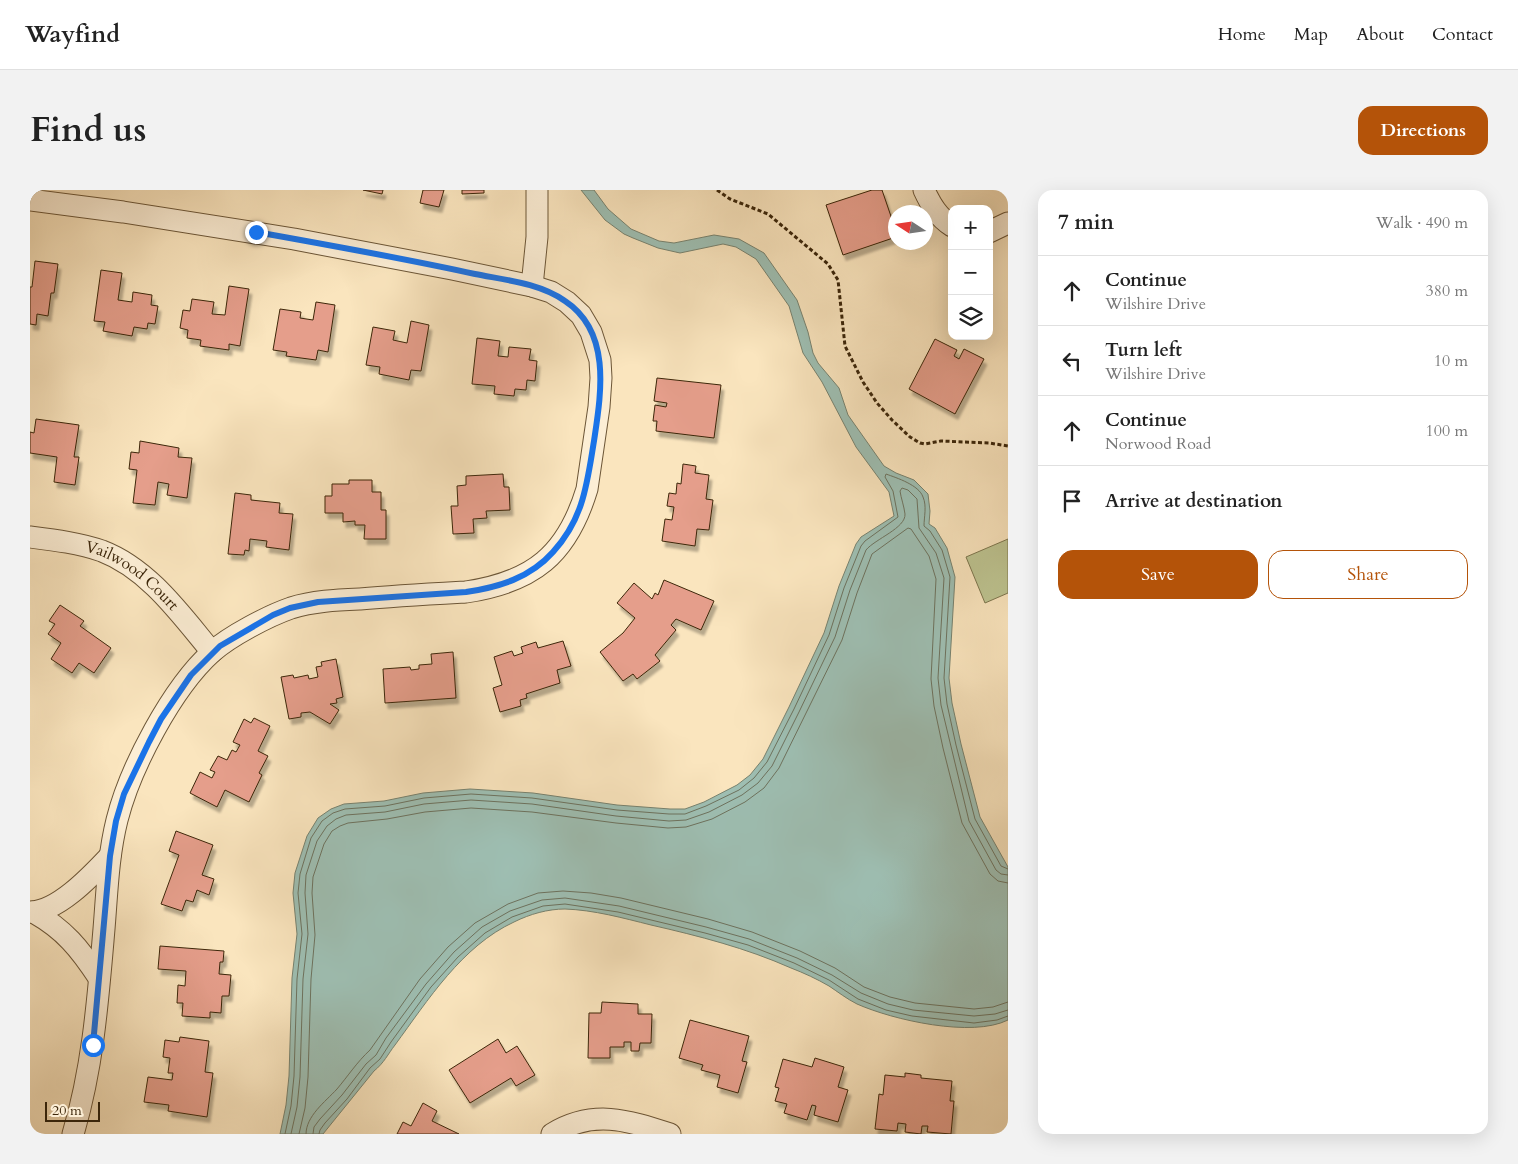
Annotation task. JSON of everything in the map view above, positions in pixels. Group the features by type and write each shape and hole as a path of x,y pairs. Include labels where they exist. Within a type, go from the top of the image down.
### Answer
{"street":[{"path":"532,286 537,237 537,190"},
{"path":"924,190 932,206 942,220 948,224"},
{"path":"30,200 265,234 532,286 551,292 567,302 581,316 591,332 597,348 601,378 599,406 586,489 574,524 554,552 529,573 505,584 466,592 318,602 290,608 248,629 212,652 177,693 149,742 124,794 116,821 110,856 100,978 89,1068 73,1134"},
{"path":"993,230 1008,223"},
{"name":"Vailwood Court","path":"30,537 88,547 130,566 156,588 212,652"},
{"path":"32,912 61,900 77,889 110,856"},
{"path":"32,912 51,922 66,934 84,954 100,978"},
{"path":"552,1134 564,1127 588,1120 612,1118 670,1134"}],"path":[{"path":"717,190 730,199 768,214 828,264 838,280 845,346 863,382 877,403 910,437 925,444 949,441 1008,446"}],"green space":[{"path":"1008,539 1008,593 985,603 966,557"}],"water":[{"path":"581,190 594,190 608,209 631,229 659,241 674,243 714,235 739,239 764,253 797,300 813,353 818,363 839,388 848,415 884,466 914,480 928,494 929,524 935,528 947,548 955,577 949,678 952,703 980,817 1008,867 1008,1020 993,1025 974,1027 932,1025 911,1021 857,1004 810,976 722,943 608,915 565,909 552,910 533,914 495,932 462,960 433,993 383,1062 323,1134 280,1134 289,1076 292,978 297,934 293,893 295,873 307,836 318,818 331,809 344,804 384,801 423,793 470,789 533,793 617,805 685,809 704,802 737,785 750,775 763,759 789,707 824,633 839,586 856,544 861,537 894,516 889,492 856,447 822,382 803,353 789,306 756,259 736,247 723,244 680,253 658,248 624,234 605,220"}],"building":[{"path":"363,190 383,190 382,194"},
{"path":"423,190 444,190 439,207 420,203"},
{"path":"462,190 484,190 484,193 462,194"},
{"path":"872,190 882,190 888,208 888,240 843,255 826,205"},
{"path":"35,261 58,264 54,293 51,293 48,316 37,314 36,325 30,324 30,287 32,287"},
{"path":"101,270 122,273 118,300 132,302 133,292 152,295 151,305 158,306 155,324 148,323 147,329 134,327 132,336 103,331 105,322 94,321"},
{"path":"229,286 249,289 240,346 229,344 229,350 200,346 201,340 187,338 188,330 180,328 183,310 190,311 192,299 214,302 212,314 225,315"},
{"path":"316,302 335,305 328,352 318,350 316,360 286,356 287,352 273,350 280,309 301,312 300,318 313,320"},
{"path":"411,321 429,325 421,371 411,370 409,380 379,374 380,367 366,365 373,327 395,331 393,340 407,343"},
{"path":"477,338 500,341 498,356 508,357 509,347 531,349 529,360 537,361 535,381 527,380 526,390 515,389 514,396 494,394 495,386 472,384"},
{"path":"935,339 957,350 954,356 959,359 964,349 984,359 955,414 909,389"},
{"path":"657,378 721,385 714,438 656,431 657,421 653,421 655,405 666,407 667,403 654,401"},
{"path":"36,419 79,425 74,457 79,457 75,485 54,482 57,457 30,453 30,432 34,433"},
{"path":"140,441 179,448 178,457 192,458 187,498 167,495 169,484 158,482 155,505 133,503 137,470 129,469 131,452 139,453"},
{"path":"683,464 696,466 695,473 709,475 706,499 713,500 709,530 697,529 695,546 662,541 665,519 672,520 674,507 667,506 669,493 676,494 677,483 681,484"},
{"path":"503,474 504,487 509,487 510,510 486,511 487,518 473,519 474,533 453,534 451,506 458,506 457,486 466,485 466,476"},
{"path":"349,480 372,480 372,492 381,492 381,510 386,510 386,539 364,539 365,525 355,525 355,521 343,522 343,513 325,513 325,496 332,496 332,484 349,484"},
{"path":"235,493 251,495 251,500 280,503 279,513 293,514 289,550 266,547 267,541 250,539 249,551 245,550 244,555 228,554"},
{"path":"664,580 714,601 701,630 676,619 671,625 676,630 655,655 660,661 637,679 633,674 623,681 600,652 623,633 635,618 617,603 634,583 652,599 655,593 658,595"},
{"path":"60,605 84,621 80,626 111,648 94,673 79,663 72,673 51,659 61,643 48,634 55,624 49,621"},
{"path":"563,641 571,666 557,670 560,683 526,694 527,698 520,700 521,706 500,712 493,688 502,685 494,657 512,651 514,656 523,653 521,647 536,642 538,648"},
{"path":"453,652 456,698 385,703 383,669 410,667 411,670 419,669 419,665 432,664 431,654"},
{"path":"336,659 343,697 336,699 337,703 330,704 339,710 330,724 310,712 301,713 301,717 289,719 281,677 293,675 294,678 308,675 309,679 318,677 316,667 322,666 321,662"},
{"path":"254,718 270,726 258,751 268,756 259,773 262,775 249,802 225,790 217,807 190,793 200,772 212,778 215,772 210,770 218,756 227,760 232,750 236,752 240,745 233,742 244,719 251,723"},
{"path":"176,831 213,845 202,875 214,879 209,895 197,890 193,902 186,900 182,911 161,904 179,855 169,851"},
{"path":"160,946 224,951 223,962 220,962 219,974 231,975 229,996 222,996 221,1013 210,1012 210,1018 182,1016 183,1003 177,1003 178,985 185,986 186,971 158,969"},
{"path":"602,1002 638,1004 638,1014 652,1014 651,1043 640,1043 639,1051 631,1051 631,1042 624,1042 624,1047 610,1047 610,1058 588,1058 589,1013 601,1013"},
{"path":"690,1020 749,1036 742,1061 747,1062 738,1093 717,1087 720,1075 701,1070 703,1065 679,1058"},
{"path":"180,1037 209,1041 205,1072 213,1073 207,1117 168,1111 169,1105 144,1102 148,1077 172,1080 173,1073 168,1073 170,1058 163,1057 165,1040 179,1042"},
{"path":"498,1039 506,1053 517,1046 535,1075 516,1086 511,1078 470,1103 449,1070"},
{"path":"815,1058 844,1067 838,1087 848,1090 838,1122 814,1115 816,1106 812,1105 807,1120 784,1113 787,1104 775,1101 779,1088 775,1087 783,1059 812,1067"},
{"path":"905,1073 921,1075 921,1078 952,1081 950,1101 954,1101 951,1134 927,1132 928,1126 922,1126 921,1134 905,1132 906,1124 898,1123 897,1131 875,1129 879,1094 883,1095 885,1075 905,1077"},
{"path":"423,1103 437,1111 432,1121 459,1134 397,1134 403,1122 411,1126"}],"route":[{"path":"93,1045 110,856 116,821 124,794 149,742 177,693 191,675 220,646 273,615 290,608 318,602 466,592 505,584 520,578 542,563 554,552 567,535 580,512 586,489 599,406 600,360 591,332 581,316 567,302 551,292 532,286 361,251 256,232"}]}
